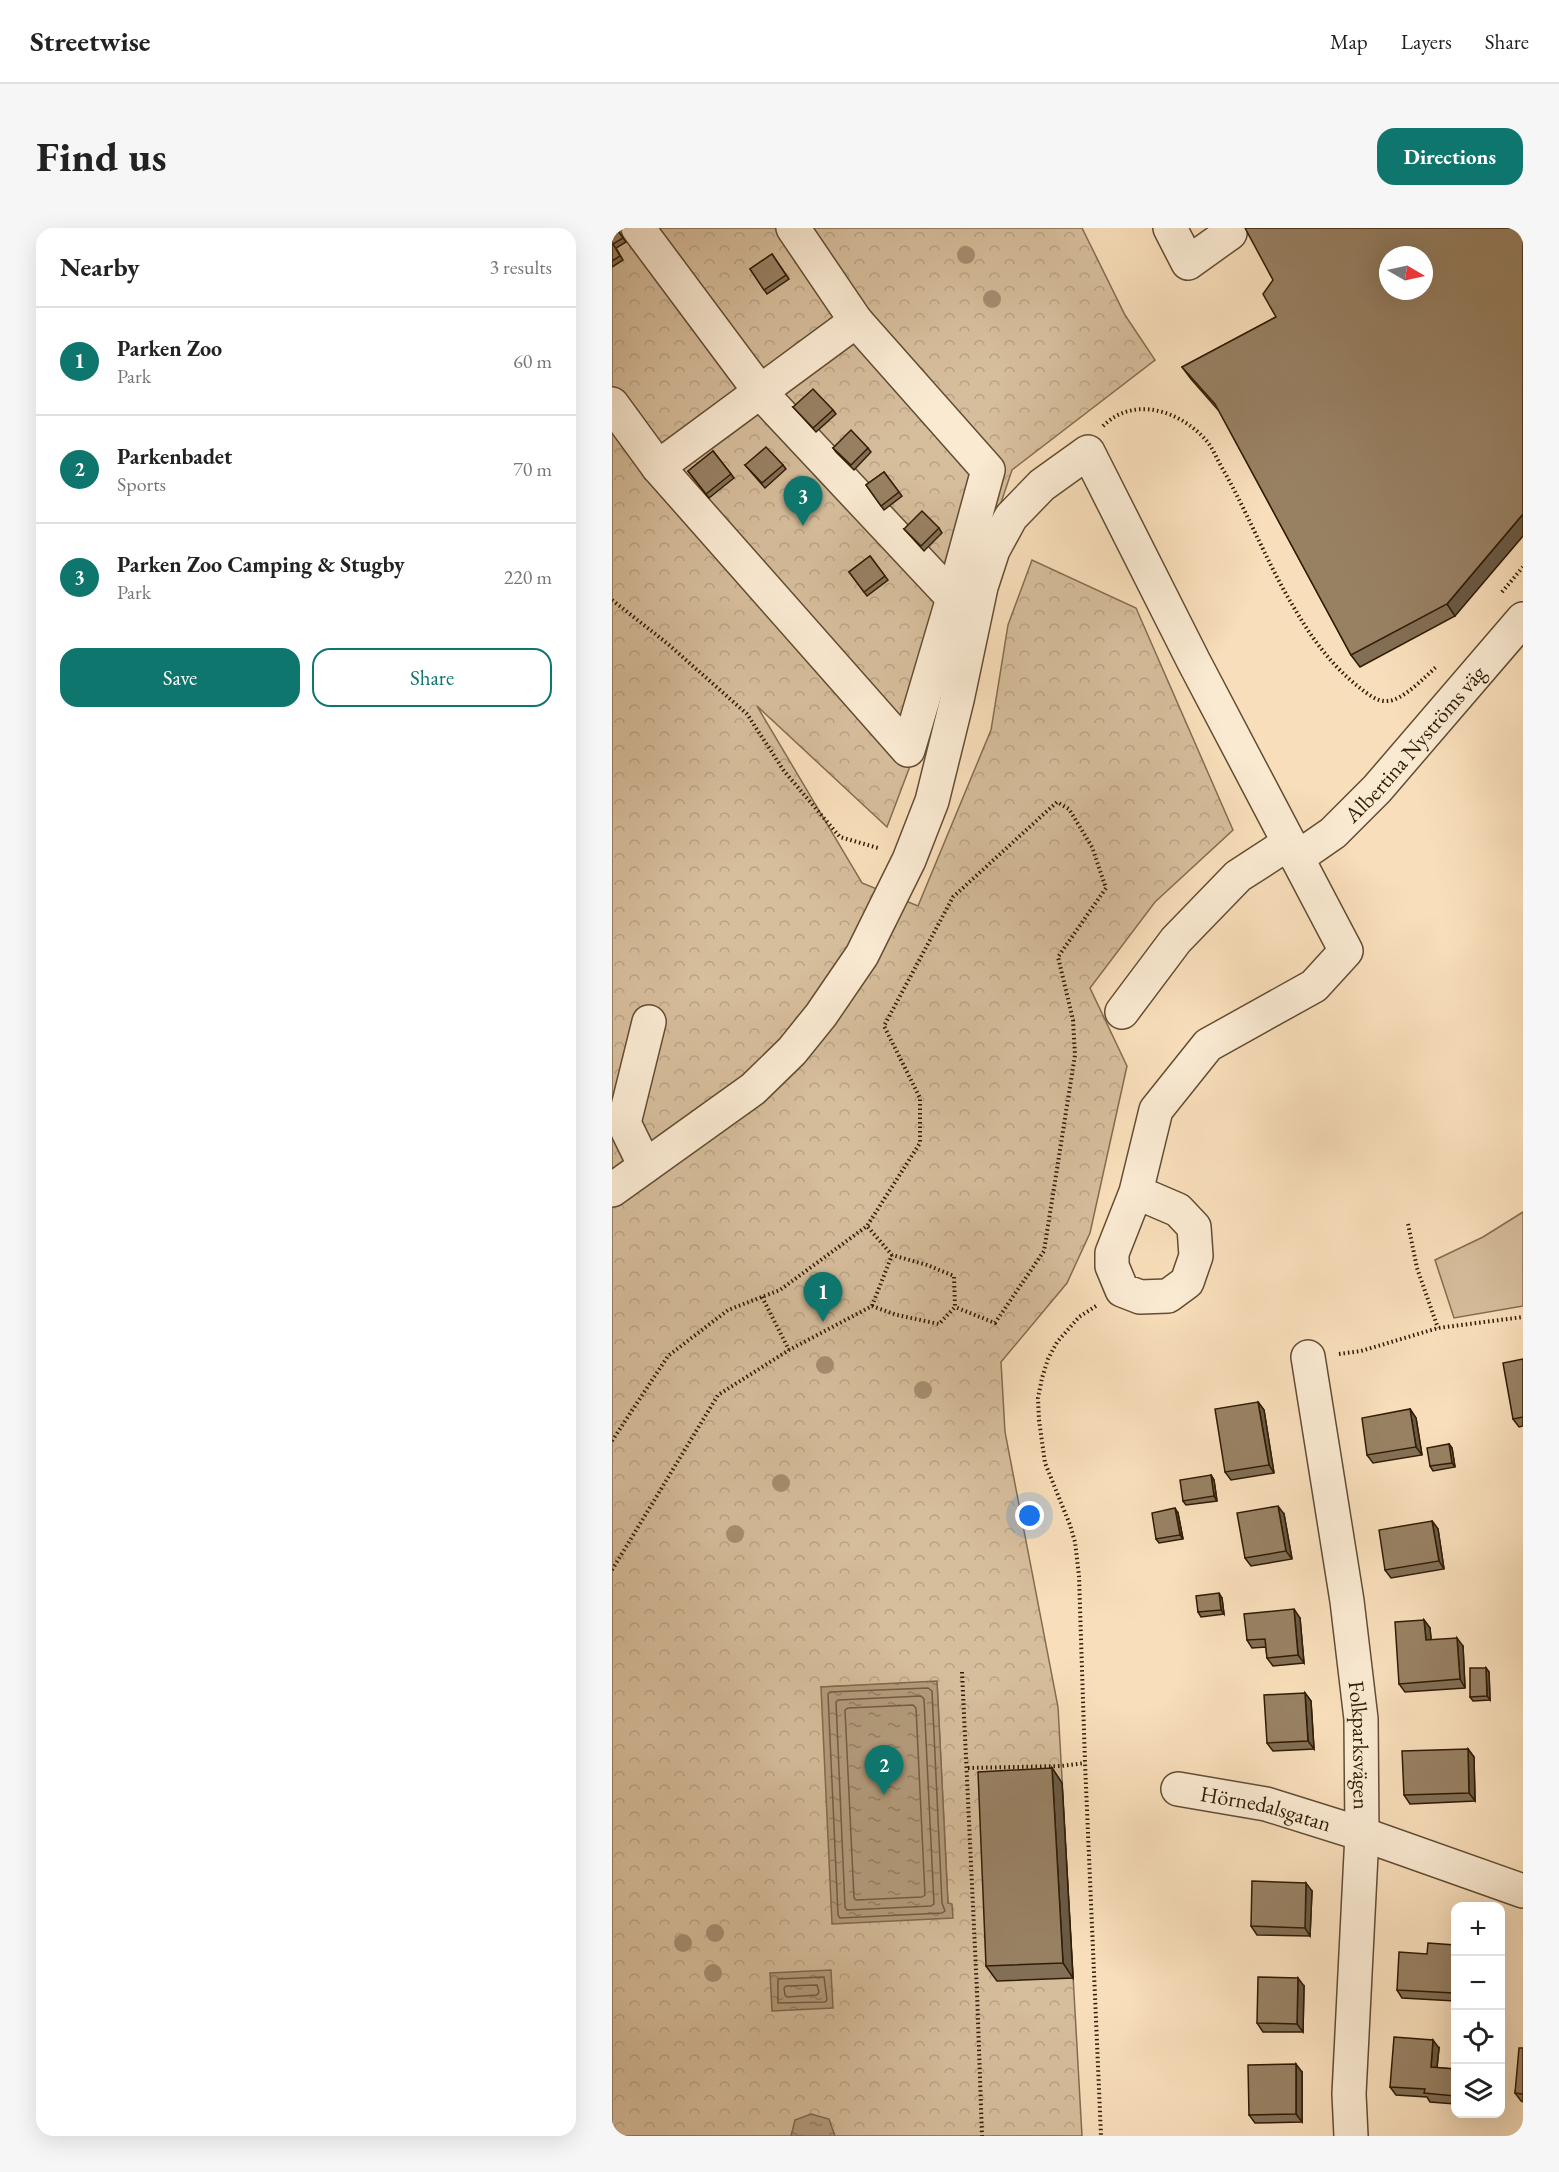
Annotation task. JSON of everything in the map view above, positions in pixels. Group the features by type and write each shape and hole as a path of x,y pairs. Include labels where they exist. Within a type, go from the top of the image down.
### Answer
{"street":[{"path":"638,228 761,393 953,598"},
{"path":"612,404 658,467 908,750 988,470 856,321 793,228"},
{"path":"1170,228 1188,263 1230,233"},
{"path":"658,467 856,321"},
{"path":"612,1190 753,1089 792,1052 821,1015 862,955 914,847 932,801 957,700 981,587 993,550 1011,518 1042,485 1088,452 1194,662 1346,951 1314,986 1208,1045 1156,1110 1136,1192 1112,1253 1112,1266 1122,1290 1140,1297 1168,1296 1187,1282 1196,1256 1194,1227 1178,1210 1136,1192"},
{"name":"Albertina Nyströms väg","path":"1122,1012 1176,940 1238,876 1333,833 1377,789 1523,619"},
{"path":"645,1166 624,1123 649,1022"},
{"name":"Folkparksvägen","path":"1308,1357 1347,1601 1361,1719 1362,1834 1349,2094 1351,2136"},
{"name":"Hörnedalsgatan","path":"1178,1789 1266,1804 1362,1834 1523,1891"}],"path":[{"path":"1088,452 1094,435 1109,420 1124,412 1147,408 1166,412 1186,422 1205,439 1236,492 1301,619 1318,646 1350,680 1373,698 1388,702 1422,681 1437,666"},
{"path":"1502,593 1523,567"},
{"path":"612,600 668,644 747,714 784,771 840,837 892,852 914,847"},
{"path":"612,1441 668,1356 729,1310 780,1290 867,1226 920,1143 920,1098 884,1026 953,897 1057,802 1070,809 1092,847 1106,888 1058,957 1073,1020 1075,1055 1044,1251 995,1323 955,1307"},
{"path":"1408,1224 1417,1268 1437,1328"},
{"path":"867,1226 892,1255 954,1276 955,1307 939,1324 897,1315 872,1306"},
{"path":"612,1570 718,1395 789,1350 872,1306 892,1255"},
{"path":"1101,2136 1079,1576 1075,1542 1070,1525 1045,1463 1038,1398 1048,1359 1069,1327 1079,1317 1122,1290"},
{"path":"762,1297 789,1350"},
{"path":"1308,1357 1361,1351 1437,1328 1523,1317"},
{"path":"963,1672 982,2136"},
{"path":"968,1768 1061,1766 1085,1763"}],"green space":[{"path":"612,228 1082,228 1125,315 1155,360 1012,470 932,708 887,827 757,706 862,883 918,906 991,730 1008,625 1032,560 1136,608 1233,830 1155,902 1090,988 1127,1066 1090,1233 1067,1283 1001,1362 1005,1432 1058,1707 1082,2136 612,2136","holes":["937,1682 948,1904 821,1687"]},
{"path":"1523,1212 1523,1306 1454,1318 1435,1260 1483,1237"}],"water":[{"path":"937,1681 948,1903 952,1904 953,1918 832,1924 821,1687"},
{"path":"831,1970 833,2008 772,2011 770,1973"},
{"path":"811,2114 829,2119 835,2136 791,2136 795,2120"}],"building":[{"path":"612,228 616,228 623,238 613,244 620,256 612,261"},
{"path":"1245,228 1523,228 1523,514 1447,604 1351,655 1215,404 1182,367 1276,317 1263,294 1273,280"},
{"path":"772,254 786,275 764,290 750,269"},
{"path":"813,389 833,410 813,428 793,407"},
{"path":"851,430 868,448 851,465 833,448"},
{"path":"766,447 783,465 762,483 745,465"},
{"path":"713,451 731,474 706,494 688,471"},
{"path":"884,472 899,492 881,506 866,485"},
{"path":"922,511 939,528 921,546 904,529"},
{"path":"870,556 885,576 864,592 849,572"},
{"path":"1523,1359 1523,1417 1513,1419 1503,1363"},
{"path":"1258,1402 1269,1465 1225,1472 1215,1409"},
{"path":"1410,1409 1416,1447 1367,1455 1362,1418"},
{"path":"1449,1444 1452,1463 1430,1466 1427,1448"},
{"path":"1211,1475 1214,1496 1183,1501 1180,1480"},
{"path":"1278,1506 1286,1551 1245,1558 1237,1513"},
{"path":"1175,1508 1180,1535 1156,1539 1152,1513"},
{"path":"1432,1521 1439,1561 1385,1570 1379,1530"},
{"path":"1219,1593 1221,1610 1198,1612 1196,1596"},
{"path":"1294,1609 1298,1655 1267,1658 1265,1639 1247,1640 1244,1614"},
{"path":"1424,1620 1426,1640 1457,1638 1460,1679 1399,1684 1395,1622"},
{"path":"1470,1668 1486,1668 1487,1696 1470,1697"},
{"path":"1305,1693 1308,1741 1267,1743 1264,1695"},
{"path":"1468,1749 1469,1793 1404,1795 1402,1751"},
{"path":"1052,1768 1063,1963 986,1966 978,1772"},
{"path":"1252,1881 1306,1883 1305,1928 1251,1926"},
{"path":"1428,1943 1451,1945 1451,1993 1397,1990 1399,1952 1427,1954"},
{"path":"1258,1977 1298,1978 1297,2024 1257,2023"},
{"path":"1394,2037 1433,2040 1431,2067 1451,2069 1451,2096 1424,2093 1425,2089 1390,2087"},
{"path":"1519,2048 1523,2048 1523,2094 1515,2093"},
{"path":"1296,2064 1296,2114 1249,2115 1248,2065"}],"place":[{"name":"Parken Zoo Camping & Stugby","path":"803,526"},
{"name":"Parken Zoo","path":"823,1322"},
{"name":"Parkenbadet","path":"884,1795"}]}
